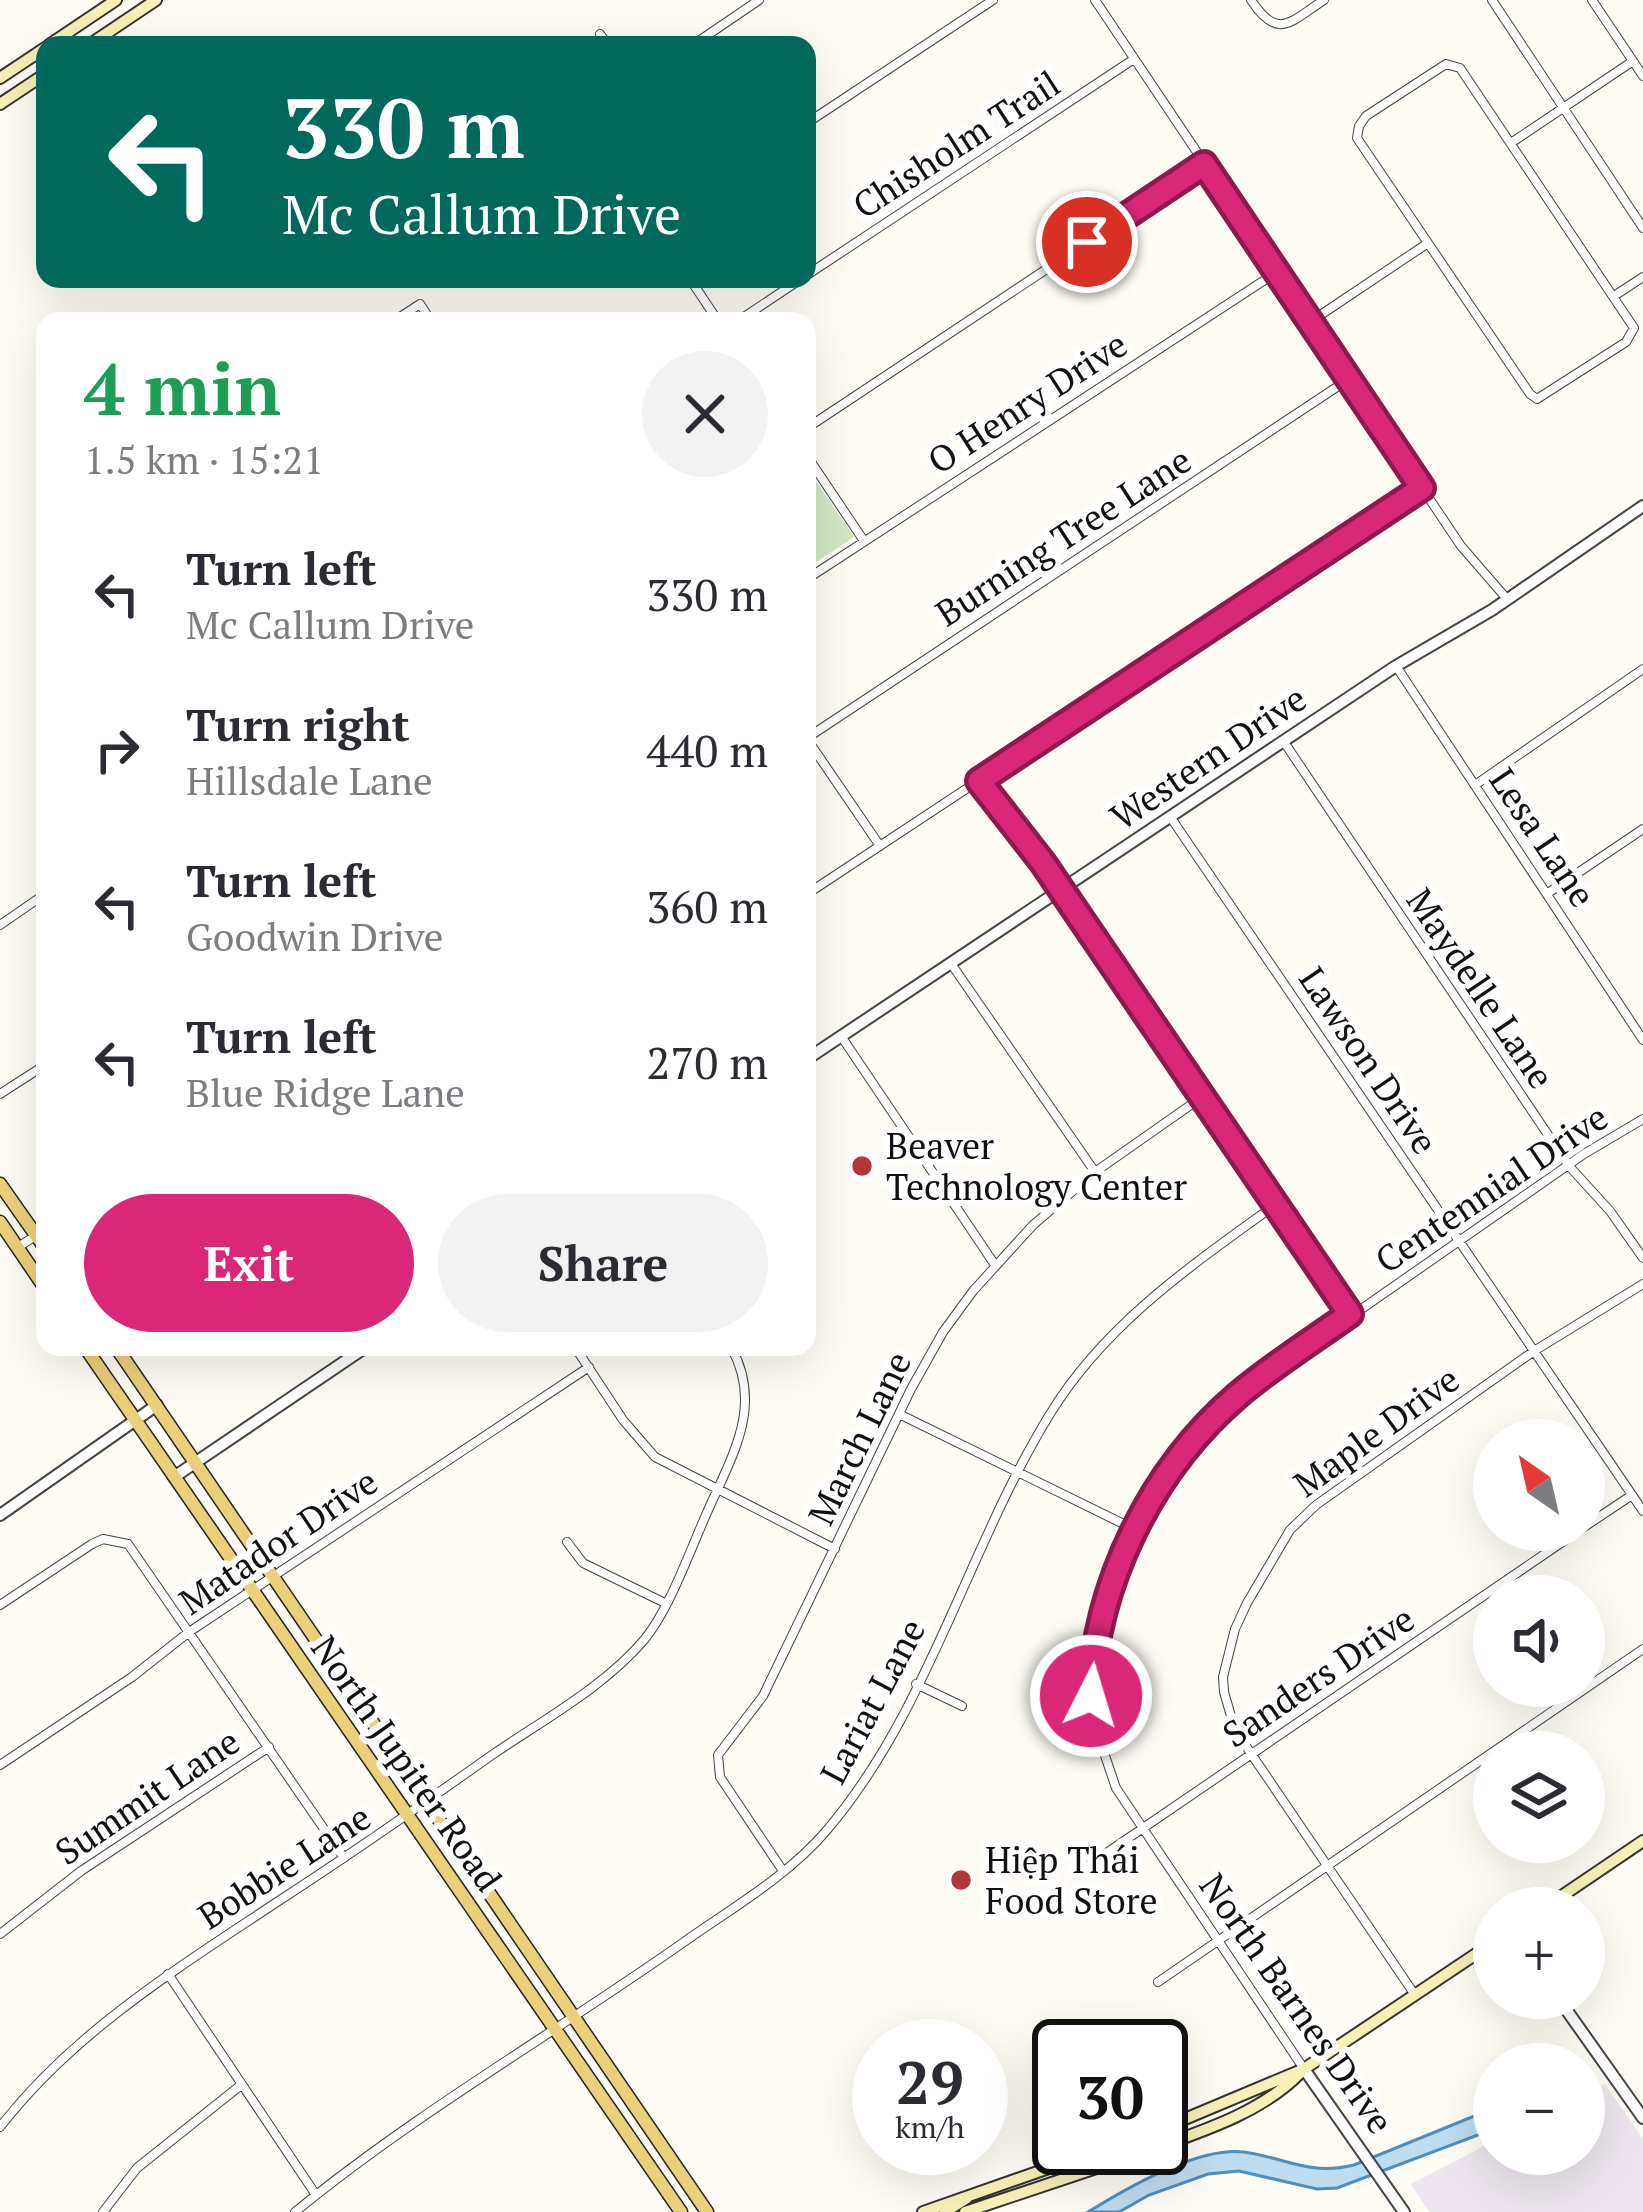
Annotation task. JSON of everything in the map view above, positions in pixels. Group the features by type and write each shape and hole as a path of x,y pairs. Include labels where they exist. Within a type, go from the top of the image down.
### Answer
{"main road":[{"path":"62,36 116,0"},
{"path":"102,36 156,0"},
{"path":"0,78 36,53"},
{"path":"26,60 36,70"},
{"path":"0,104 36,80"},
{"path":"0,1184 36,1227"},
{"path":"0,1222 36,1274"},
{"name":"North Jupiter Road","path":"91,1356 681,2212"},
{"name":"North Jupiter Road","path":"123,1356 707,2212"},
{"path":"1575,1887 1643,1841"},
{"path":"1188,2117 1304,2069 1473,1956"},
{"path":"1188,2135 1283,2090 1304,2069"},
{"path":"641,2154 659,2142"},
{"path":"923,2212 1032,2173"},
{"path":"1062,2179 1070,2175"},
{"path":"964,2212 1074,2175"},
{"path":"978,2207 984,2194 1003,2182"},
{"path":"945,2212 968,2194"}],"street":[{"path":"706,36 759,0"},
{"path":"816,117 993,0"},
{"path":"1095,0 1461,546 1507,599"},
{"path":"1251,0 1266,22 1277,26 1320,1"},
{"path":"1492,0 1643,228"},
{"path":"1592,0 1643,76"},
{"name":"Chisholm Trail","path":"816,269 1134,59"},
{"path":"1511,143 1634,61"},
{"path":"1446,64 1454,64 1628,316 1633,333 1537,399 1428,243 1358,138 1359,125 1446,64"},
{"path":"816,422 1204,164"},
{"path":"1310,322 1428,243"},
{"name":"O Henry Drive","path":"816,573 1277,272"},
{"path":"1614,296 1643,277"},
{"name":"Chisholm Trail","path":"752,312 788,288"},
{"name":"Burning Tree Lane","path":"816,732 1349,379"},
{"path":"816,470 863,541"},
{"path":"816,888 1422,488"},
{"name":"Western Drive","path":"816,1053 1643,506"},
{"name":"Lesa Lane","path":"1396,666 1643,1040"},
{"path":"1475,785 1643,669"},
{"name":"Maydelle Lane","path":"1284,742 1568,1166 1610,1211 1643,1258"},
{"path":"816,751 880,846"},
{"path":"979,781 1063,891 1350,1314"},
{"name":"Lawson Drive","path":"1171,818 1643,1511"},
{"path":"1548,893 1643,829"},
{"path":"0,925 36,900"},
{"path":"952,965 1095,1172"},
{"path":"841,1036 995,1264"},
{"path":"0,1094 36,1071"},
{"name":"March Lane","path":"783,1871 720,1777 718,1755 763,1696 943,1332 995,1264 1095,1172 1202,1097"},
{"name":"Centennial Drive","path":"1141,1828 1116,1788 1096,1729 1091,1696 1097,1629 1110,1587 1162,1482 1212,1420 1249,1387 1568,1166 1643,1120"},
{"name":"Lariat Lane","path":"295,2212 783,1871 823,1835 850,1802 899,1723 1049,1414 1113,1333 1163,1287 1275,1205"},
{"path":"18,1247 36,1235"},
{"name":"Maple Drive","path":"1415,1995 1235,1730 1222,1676 1234,1629 1290,1530 1359,1472 1643,1284"},
{"path":"95,1362 103,1356"},
{"path":"174,1477 353,1356"},
{"path":"581,1356 623,1420 655,1457 835,1549"},
{"name":"Bobbie Lane","path":"0,2127 54,2064 168,1974 407,1817 616,1667 648,1636 737,1450 745,1421 743,1377 734,1356"},
{"name":"Matador Drive","path":"0,1765 132,1677 190,1632 589,1367"},
{"path":"0,1515 158,1405"},
{"path":"899,1414 1136,1530"},
{"name":"Sanders Drive","path":"1605,1513 1632,1495"},
{"path":"0,1605 103,1539 128,1544 344,1858"},
{"path":"567,1542 583,1563 665,1603"},
{"name":"Sanders Drive","path":"1086,1867 1550,1551"},
{"path":"1158,1982 1643,1649"},
{"path":"916,1684 962,1706"},
{"name":"Summit Lane","path":"0,1934 81,1871 269,1747"},
{"name":"North Barnes Drive","path":"1141,1828 1404,2212"},
{"path":"168,1974 316,2195"},
{"path":"1573,2019 1643,2118"},
{"path":"103,2212 137,2168 241,2085"}],"shaded area":[{"path":"1605,2084 1643,2139 1643,2212 1429,2212 1411,2184 1473,2152 1473,2175 1605,2175"}],"green space":[{"path":"816,481 854,537 816,562"}],"water":[{"path":"1473,2117 1473,2137 1337,2188 1317,2189 1239,2171 1208,2174 1149,2195 1119,2212 1088,2212 1155,2175 1188,2175 1188,2161 1226,2152 1310,2167 1354,2165"}],"place":[{"name":"Beaver Technology Center","path":"862,1166"},
{"name":"Hiệp Thái Food Store","path":"961,1880"}],"route":[{"path":"1087,242 1204,164 1422,488 979,781 1043,863 1350,1314 1238,1395 1184,1451 1162,1482 1110,1587 1097,1629 1091,1696"}]}
